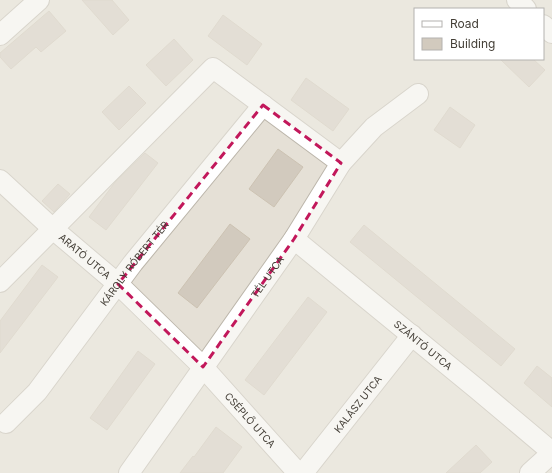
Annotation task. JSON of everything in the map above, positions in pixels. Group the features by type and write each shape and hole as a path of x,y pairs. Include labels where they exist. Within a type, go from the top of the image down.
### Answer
{"street":[{"path":"0,34 39,0"},
{"path":"517,0 525,8"},
{"path":"544,26 552,33"},
{"path":"0,282 213,68 341,163"},
{"name":"TÉL UTCA","path":"128,473 294,239 341,163 374,128 418,94"},
{"name":"KÁROLY RÓBERT TÉR","path":"6,423 37,392 133,264 263,105"},
{"name":"ARATÓ UTCA","path":"0,180 53,229 118,284 203,367"},
{"name":"SZÁNTÓ UTCA","path":"294,239 412,335 552,453"},
{"name":"KALÁSZ UTCA","path":"303,473 412,335"},
{"name":"CSÉPLŐ UTCA","path":"203,367 298,473"},
{"path":"530,473 552,453"}],"highlighted area":[{"path":"263,105 341,163 294,239 203,367 118,284"}],"shaded area":[{"path":"0,0 552,0 552,473 0,473"}],"building":[{"path":"82,0 112,0 129,20 113,35"},
{"path":"49,11 66,31 41,52 36,47 11,69 0,57 0,53"},
{"path":"223,15 262,44 247,65 208,36"},
{"path":"174,39 193,60 166,86 146,65"},
{"path":"501,60 534,60 545,70 529,87"},
{"path":"306,78 349,109 333,131 291,100"},
{"path":"129,86 146,103 119,130 102,112"},
{"path":"450,107 475,125 460,148 434,130"},
{"path":"278,149 303,167 274,207 249,189"},
{"path":"145,153 158,163 106,230 89,217 116,181"},
{"path":"58,184 70,194 54,212 42,201"},
{"path":"230,224 250,239 197,308 178,293"},
{"path":"364,225 515,349 501,366 350,242"},
{"path":"42,265 58,277 0,353 0,321"},
{"path":"308,297 327,312 264,395 245,380"},
{"path":"138,351 155,364 107,430 90,418"},
{"path":"537,366 552,378 552,407 524,383"},
{"path":"216,427 242,447 223,473 180,473 193,456 194,457"},
{"path":"476,445 492,462 480,473 446,473"}]}
